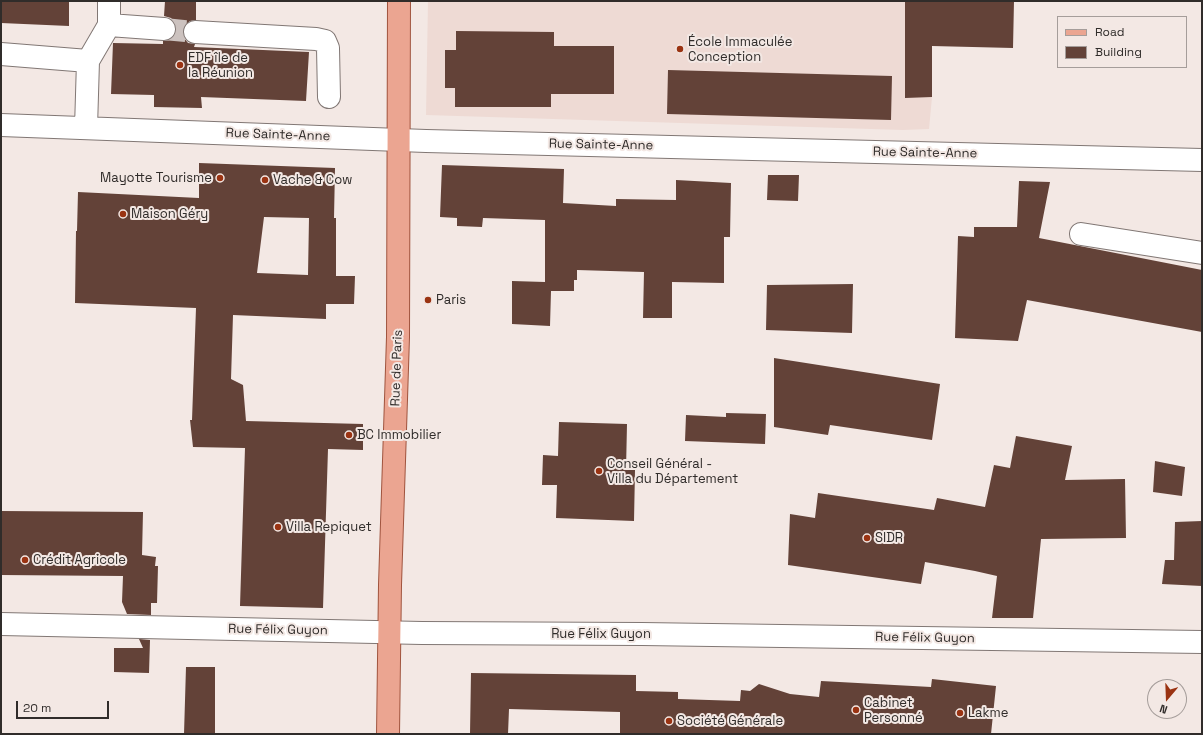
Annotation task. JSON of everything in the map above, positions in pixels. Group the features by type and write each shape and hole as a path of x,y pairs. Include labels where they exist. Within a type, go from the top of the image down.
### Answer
{"main road":[{"name":"Rue de Paris","path":"388,734 389,632 398,337 399,1"}],"street":[{"path":"86,128 88,61 109,25 109,1"},
{"path":"109,25 164,29"},
{"path":"195,32 325,41 328,48 329,96"},
{"path":"1,54 88,61"},
{"name":"Rue Sainte-Anne","path":"1,125 399,140 1202,160"},
{"path":"1081,234 1202,253"},
{"name":"Rue Félix Guyon","path":"1,624 389,632 1202,642"}],"shaded area":[{"name":"École Immaculée Conception","path":"428,1 932,1 932,97 929,129 903,130 426,115"}],"building":[{"path":"1,1 69,1 69,26 1,23"},
{"path":"165,1 196,1 196,20 190,21 185,25 183,32 184,38 188,43 195,44 194,47 309,52 306,101 201,97 202,108 154,107 154,95 111,94 113,43 163,44 163,41 170,40 175,36 175,23 171,18 164,16"},
{"path":"905,1 1014,1 1013,48 932,46 932,97 905,98"},
{"path":"456,31 554,32 554,46 614,46 614,94 551,94 551,107 455,107 455,88 445,88 445,50 456,50"},
{"path":"668,70 892,76 891,120 667,114"},
{"path":"199,163 335,168 334,218 336,218 336,276 355,276 354,304 326,304 326,319 233,315 231,379 243,385 246,421 363,424 363,450 328,449 323,608 240,606 245,448 193,447 190,420 192,420 196,308 75,303 78,192 199,198","holes":["264,217 309,218 308,275 257,273"]},
{"path":"442,165 564,169 563,203 616,206 616,199 676,200 676,180 731,183 730,237 724,237 724,283 672,282 672,318 643,318 644,272 577,270 577,280 574,280 574,291 551,291 550,326 512,324 512,281 545,282 545,220 483,218 482,227 457,226 457,218 440,217"},
{"path":"768,175 799,175 798,201 767,200"},
{"path":"1019,181 1050,182 1039,238 1202,270 1202,332 1027,300 1018,341 955,338 958,236 974,237 974,227 1017,227"},
{"path":"853,284 852,333 766,330 767,285"},
{"path":"774,358 940,384 932,440 830,425 828,435 774,427"},
{"path":"726,413 766,414 765,444 685,441 686,415 726,417"},
{"path":"559,422 627,424 626,470 635,470 634,521 556,518 557,485 542,485 543,455 558,456"},
{"path":"1016,436 1072,446 1065,480 1125,479 1126,538 1041,539 1033,618 992,618 997,576 975,571 925,562 921,584 788,565 790,514 815,518 818,493 934,510 937,498 985,507 994,465 1010,468"},
{"path":"1155,461 1185,467 1182,496 1153,492"},
{"path":"1,511 143,512 142,555 156,557 155,566 158,566 157,603 151,603 151,615 127,614 122,602 123,576 1,575"},
{"path":"1202,521 1202,586 1162,584 1165,560 1174,560 1175,522"},
{"path":"139,639 150,640 149,673 114,672 114,648 143,648"},
{"path":"186,667 215,667 215,734 184,734"},
{"path":"471,673 636,675 636,691 678,692 678,699 740,701 741,690 750,691 759,684 790,694 819,697 821,681 931,687 932,679 996,686 991,734 620,734 620,712 509,709 508,734 470,734"}],"tunnel":[{"path":"164,29 195,32"}],"place":[{"name":"École Immaculée Conception","path":"680,49"},
{"name":"EDF île de la Réunion","path":"180,65"},
{"name":"Mayotte Tourisme","path":"220,178"},
{"name":"Vache & Cow","path":"265,180"},
{"name":"Maison Géry","path":"123,214"},
{"name":"Paris","path":"428,300"},
{"name":"BC Immobilier","path":"349,435"},
{"name":"Conseil Général - Villa du Département","path":"599,471"},
{"name":"Villa Repiquet","path":"278,527"},
{"name":"SIDR","path":"867,538"},
{"name":"Crédit Agricole","path":"25,560"},
{"name":"Cabinet Personné","path":"856,710"},
{"name":"Lakme","path":"960,713"},
{"name":"Société Générale","path":"669,721"}]}
